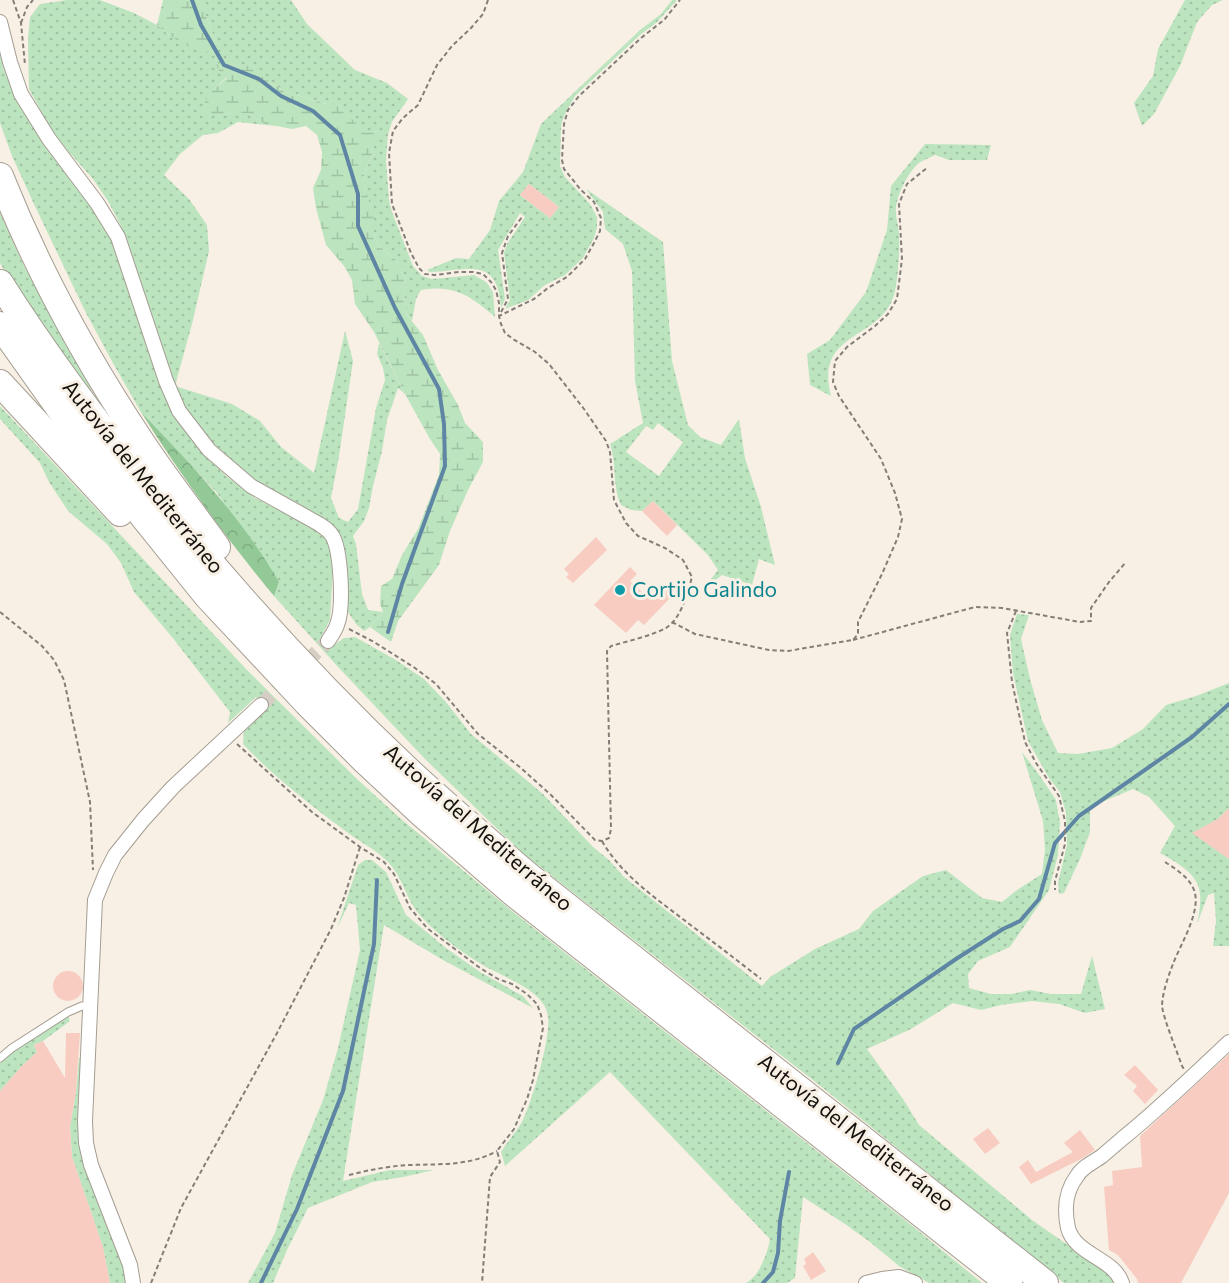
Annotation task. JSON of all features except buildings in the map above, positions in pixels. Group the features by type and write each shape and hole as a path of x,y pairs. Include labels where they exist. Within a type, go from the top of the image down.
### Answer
{"highway":[{"path":"0,176 24,234 53,292 86,352 142,443 217,547 303,651 317,681"},
{"name":"Autovía del Mediterráneo","path":"0,283 54,365 102,430 203,555 317,681 410,772 530,877 1045,1283"},
{"name":"Autovía del Mediterráneo","path":"0,325 83,442 207,596 307,703 365,760 512,892 1009,1283"},
{"path":"0,383 165,561 207,596"}],"street":[{"path":"0,22 21,94 49,139 97,203 118,237 166,381 179,411 208,450 229,468 251,486 319,524 334,538 340,567 340,598 338,624 328,641"},
{"path":"133,1283 130,1265 91,1165 86,1143 85,1121 95,900 115,855 129,837 173,787 261,705"},
{"path":"1122,1283 1107,1264 1080,1246 1069,1231 1065,1201 1070,1187 1078,1173 1154,1113 1229,1042"},
{"path":"866,1283 899,1276 915,1283"}],"lane":[{"path":"0,1058 68,1012 91,1005"}],"path":[{"path":"14,0 21,23 26,66"},
{"path":"21,23 27,7 33,0"},
{"path":"338,624 374,642 436,684 478,734 521,768 595,840 603,841 609,838 611,830 607,651 611,646 668,627 686,598 692,577 683,560 665,548 638,536 626,523 615,500 610,452 606,441 549,364 505,333 499,316 496,290 491,282 483,274 473,272 425,274 411,253 392,204 389,153 393,131 403,118 418,105 438,65 452,46 483,14 488,0"},
{"path":"499,316 534,299 567,277 585,259 600,231 601,218 594,202 564,169 562,148 568,110 579,96 640,38 664,20 680,0"},
{"path":"853,640 858,634 858,622 898,537 902,519 895,493 880,459 839,396 833,382 835,362 847,347 888,314 897,299 902,259 900,204 907,184 928,167"},
{"path":"499,316 508,299 502,253 508,236 522,217"},
{"path":"672,622 695,634 769,650 788,651 853,640 975,607 1002,608 1080,622 1091,621 1091,608 1126,562"},
{"path":"1016,611 1007,633 1012,682 1025,742 1036,763 1059,796 1065,821 1065,844 1055,881 1055,890"},
{"path":"0,612 42,646 54,660 64,680 90,802 95,900"},
{"path":"228,735 312,812 384,862 394,874 410,908 428,928 480,968 527,994 537,1004 541,1015 543,1028 527,1099 514,1129 497,1151 477,1160 453,1164 388,1167 349,1175"},
{"path":"603,841 625,872 658,901 761,979"},
{"path":"152,1283 181,1208 277,1034 330,929 344,898 360,847"},
{"path":"1165,862 1185,876 1194,890 1197,901 1172,966 1162,1008 1182,1066 1192,1078"},
{"path":"482,1283 490,1177 500,1162 497,1151"}],"green space":[{"path":"67,0 100,0 134,13 157,25 169,35 217,45 206,16 206,0 291,0 307,24 355,70 387,83 408,99 392,122 388,134 386,160 392,212 413,266 422,276 432,279 474,275 486,282 493,292 495,317 461,293 443,289 421,290 416,299 412,321 407,315 404,303 406,279 397,261 379,246 374,234 363,179 377,131 365,134 338,104 326,104 287,92 271,83 227,77 213,90 218,116 249,113 266,125 238,122 218,133 203,135 180,154 164,175 189,199 207,225 209,251 175,386 232,404 260,421 281,447 314,473 345,331 353,361 331,498 339,518 348,522 358,509 376,408 385,380 377,354 379,343 405,394 398,388 387,420 369,508 364,521 353,536 362,594 368,610 383,612 364,631 348,612 330,524 239,469 219,450 187,411 174,386 122,228 93,179 61,143 48,124 29,89 30,17 40,4"},
{"path":"163,0 206,0 206,16 217,45 205,53 198,51 174,38 157,25"},
{"path":"672,0 677,0 657,22 575,96 564,116 561,126 560,166 565,177 590,204 597,217 594,238 583,258 565,275 545,285 528,300 505,309 510,300 504,253 507,244 525,217 520,213 498,250 505,299 501,308 499,291 494,280 487,273 468,269 430,272 427,270 456,258 469,259 490,230 499,201 523,172 541,124 640,30 661,14","holes":["529,184 559,207 550,218 520,195"]},
{"path":"1185,0 1223,0 1212,5 1197,22 1180,66 1154,114 1142,126 1134,103 1153,76 1158,49"},
{"path":"0,55 14,92 110,233 164,391 178,422 199,449 226,476 253,497 321,532 330,542 333,566 330,620 322,635 331,647 344,638 355,637 424,679 471,734 543,794 624,877 762,986 770,977 815,949 859,929 873,911 923,876 946,870 982,898 1002,902 1042,874 1045,849 1043,821 1022,752 1056,800 1060,823 1058,855 1049,890 1010,947 978,961 968,974 969,988 991,994 1012,994 1030,990 1051,994 1081,994 1092,956 1105,1009 1085,1013 1059,1004 1032,1001 981,1010 953,1003 911,1029 867,1049 919,1125 1032,1220 1097,1263 1115,1283 1064,1283 823,1088 520,851 425,759 339,668 274,596 279,582 217,493 141,412 114,365 85,311 12,156 0,123"},
{"path":"231,61 248,66 287,92 326,104 338,104 365,133 378,131 363,179 374,220 374,234 379,246 397,261 406,279 404,303 407,315 423,335 465,423 483,442 483,462 450,531 439,565 398,621 391,642 370,627 383,612 380,604 381,586 392,579 402,555 418,529 439,475 440,454 405,394 374,332 355,304 352,280 344,266 326,245 313,188 321,170 322,152 317,135 306,126 292,129 266,125 249,113 218,116 205,113 205,101 213,90 227,78 219,71 216,64"},
{"path":"925,144 991,145 987,160 949,160 935,155 919,163 907,178 898,197 896,208 899,248 894,295 887,310 876,321 851,338 832,359 828,375 831,396 810,385 807,354 830,340 866,292 887,230 891,186"},
{"path":"586,189 663,242 672,361 688,425 700,437 721,445 739,419 745,458 761,507 775,565 759,559 752,585 722,575 701,592 718,570 708,555 653,501 642,511 631,510 621,505 618,498 610,444 643,423 635,381 632,271 623,244 605,229 603,212","holes":["658,423 683,442 659,476 626,452 646,426 653,430"]},
{"path":"0,213 24,266 94,397 0,263"},
{"path":"0,406 247,670 358,780 401,819 517,915 982,1283 929,1283 899,1266 845,1224 803,1197 795,1278 787,1283 746,1283 759,1270 770,1239 610,1072 505,1166 501,1152 522,1122 540,1070 547,1039 548,1016 545,1006 529,990 478,962 436,931 415,909 388,862 305,800 243,744 244,730 267,707 256,697 228,723 230,712 134,592 121,563 107,544 68,511 40,463 0,419"},
{"path":"141,412 233,514 265,558 279,582 274,596 204,506"},
{"path":"1017,614 1029,615 1021,639 1042,720 1058,753 1078,754 1112,748 1143,729 1166,705 1229,683 1229,808 1218,819 1193,833 1229,859 1229,946 1213,946 1216,921 1214,893 1208,895 1197,924 1200,898 1196,880 1186,869 1160,853 1175,826 1149,797 1133,789 1090,807 1090,832 1064,893 1059,894 1058,883 1067,845 1066,813 1060,792 1049,778 1028,741 1013,673 1010,635"},
{"path":"365,860 372,860 386,872 406,915 480,972 523,996 533,1008 443,960 384,925 343,1181 390,1170 434,1170 372,1182 308,1208 273,1283 248,1283 275,1233 292,1175 323,1100 338,1048 360,950 356,905 349,903 337,928 358,865"},
{"path":"68,1016 70,1021 34,1045 37,1052 0,1091 0,1063 22,1044"},
{"path":"82,1056 79,1136 83,1160 125,1266 126,1283 110,1283 103,1247 72,1157 70,1127 79,1058"}],"waterway":[{"path":"192,0 201,25 224,65 259,79 281,96 313,111 340,135 358,194 358,226 395,308 439,389 444,424 445,466 402,584 388,632"},
{"path":"838,1063 854,1029 956,959 1003,929 1020,921 1039,899 1055,843 1079,816 1192,737 1229,704"},
{"path":"261,1283 297,1209 343,1091 374,944 377,880"},
{"path":"763,1283 773,1272 778,1253 780,1221 789,1172"}],"tunnel":[{"path":"261,705 328,641"}],"place":[{"name":"Cortijo Galindo","path":"620,590"}]}
